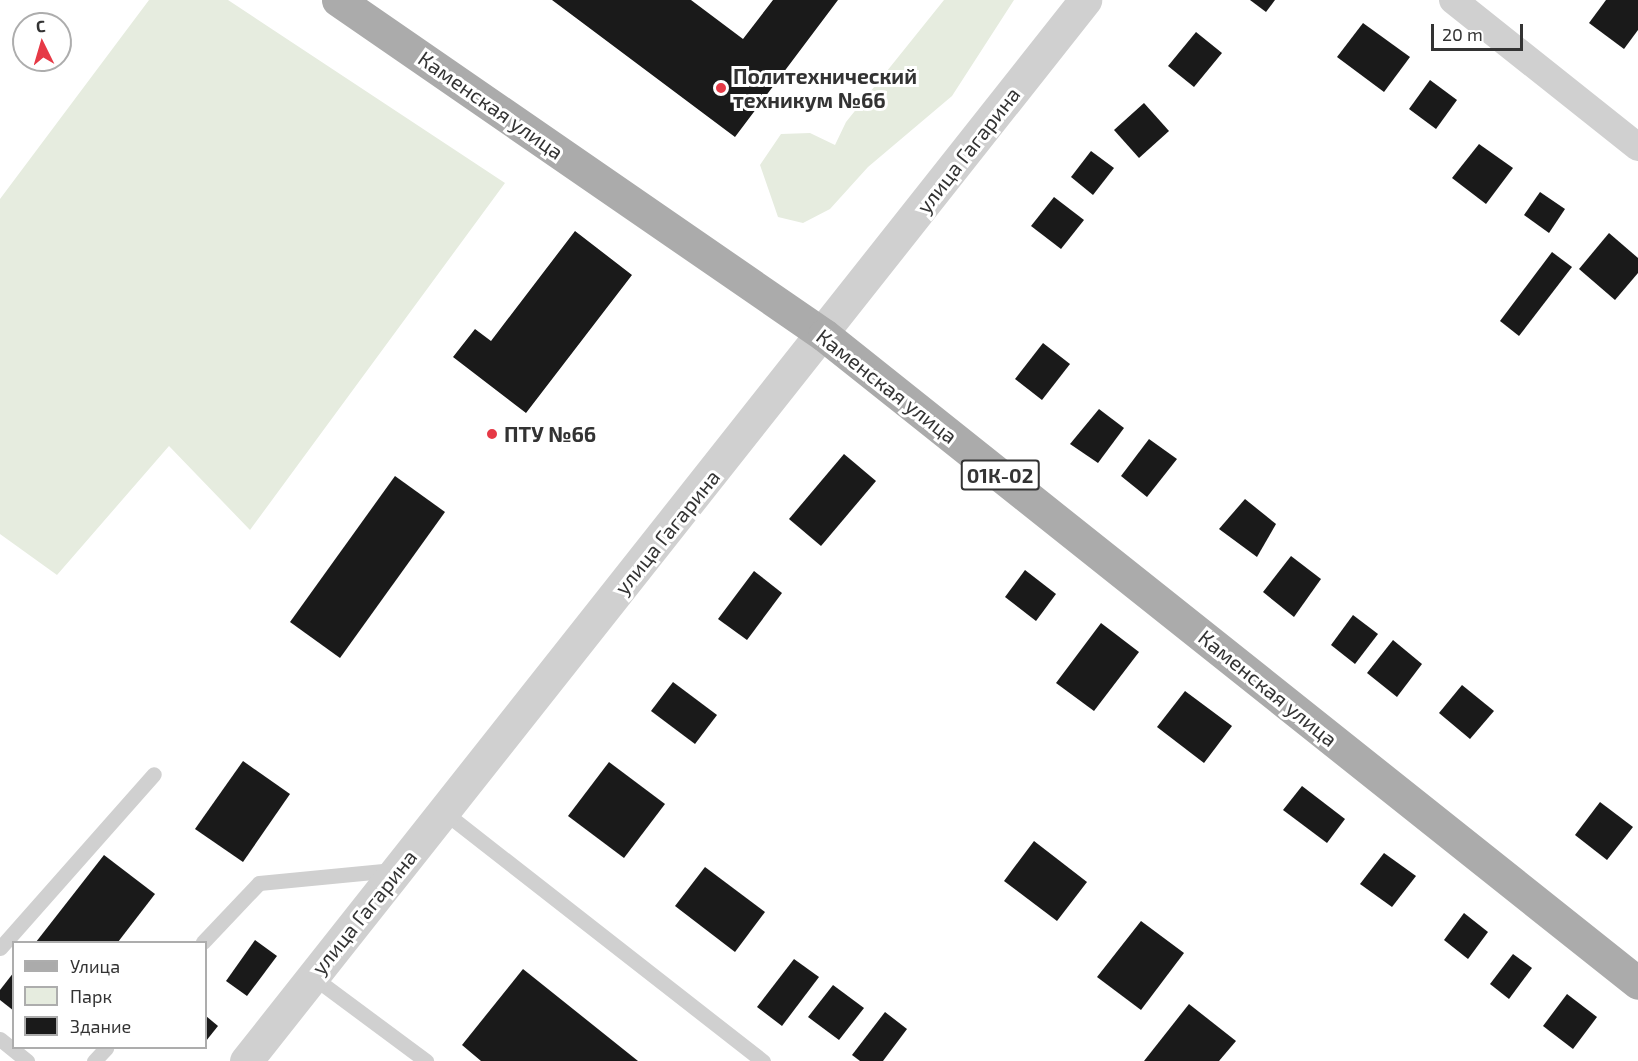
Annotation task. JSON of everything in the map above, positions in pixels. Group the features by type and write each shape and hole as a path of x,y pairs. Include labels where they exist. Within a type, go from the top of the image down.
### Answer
{"main road":[{"name":"Каменская улица","path":"338,0 824,335 1638,983"}],"street":[{"name":"улица Гагарина","path":"246,1061 824,335 1084,0"},
{"path":"1453,0 1638,147"}],"lane":[{"path":"0,948 154,774"},
{"path":"444,812 763,1061"},
{"path":"204,941 258,883 399,869"},
{"path":"313,977 426,1061"},
{"path":"0,1039 12,1049"},
{"path":"12,1049 27,1061"},
{"path":"94,1061 104,1049"}],"green space":[{"path":"149,0 228,0 505,183 250,530 169,446 57,575 0,534 0,199"},
{"path":"944,0 1014,0 952,96 868,167 830,209 803,223 778,217 760,165 781,134 810,133 835,145 846,122"}],"building":[{"name":"Политехнический техникум №66","path":"552,0 691,0 743,39 773,0 838,0 735,137"},
{"path":"1250,0 1275,0 1266,12"},
{"path":"1606,0 1638,0 1638,30 1624,49 1589,23"},
{"path":"1363,23 1410,57 1384,92 1337,57"},
{"path":"1196,32 1222,53 1194,87 1168,66"},
{"path":"1430,80 1457,100 1436,129 1409,109"},
{"path":"1144,103 1169,131 1139,158 1114,130"},
{"path":"1479,144 1513,168 1486,204 1452,178"},
{"path":"1091,151 1114,168 1093,195 1071,177"},
{"path":"1540,192 1565,209 1549,233 1524,215"},
{"path":"1054,197 1084,220 1061,249 1031,226"},
{"path":"575,231 632,275 526,413 453,357 475,329 491,341"},
{"path":"1609,233 1638,258 1638,273 1615,300 1579,269"},
{"path":"1552,252 1572,267 1519,336 1500,321"},
{"path":"1043,343 1070,364 1042,400 1015,379"},
{"path":"1099,409 1124,428 1098,463 1070,444"},
{"path":"1149,439 1177,459 1147,497 1121,476"},
{"path":"844,454 876,481 821,546 789,519"},
{"path":"395,476 445,512 340,658 290,622"},
{"path":"1245,499 1276,524 1257,557 1219,529"},
{"path":"1291,556 1321,579 1294,617 1263,592"},
{"path":"1025,570 1056,594 1036,621 1005,597"},
{"path":"754,571 782,593 747,640 718,619"},
{"path":"1353,615 1378,634 1355,664 1331,645"},
{"path":"1101,623 1139,652 1094,711 1056,683"},
{"path":"1393,640 1422,664 1397,697 1367,673"},
{"path":"673,682 717,715 695,744 651,711"},
{"path":"1462,685 1494,711 1470,739 1439,713"},
{"path":"1185,691 1232,726 1204,763 1157,727"},
{"path":"243,761 290,794 243,862 195,829"},
{"path":"609,762 665,804 624,858 568,816"},
{"path":"1302,786 1345,819 1327,843 1283,810"},
{"path":"1600,802 1633,827 1607,860 1575,835"},
{"path":"1034,841 1087,882 1057,921 1004,881"},
{"path":"1384,853 1416,876 1392,907 1360,884"},
{"path":"104,855 155,894 119,941 37,941"},
{"path":"705,867 765,912 735,952 675,906"},
{"path":"1464,913 1488,932 1468,959 1444,940"},
{"path":"1141,921 1184,953 1141,1010 1097,977"},
{"path":"255,940 277,956 247,996 226,981"},
{"path":"1513,954 1532,968 1509,999 1490,984"},
{"path":"794,959 819,977 782,1026 757,1007"},
{"path":"523,969 638,1061 481,1061 462,1045"},
{"path":"12,975 12,1009 0,1000 0,990"},
{"path":"833,985 864,1008 839,1040 808,1017"},
{"path":"1567,994 1597,1017 1573,1049 1543,1026"},
{"path":"1189,1004 1236,1041 1219,1061 1144,1061"},
{"path":"885,1012 907,1029 883,1061 860,1061 852,1055"},
{"path":"207,1017 218,1026 207,1040"}],"place":[{"name":"Политехнический техникум №66","path":"721,88"},
{"name":"ПТУ №66","path":"492,434"}]}
